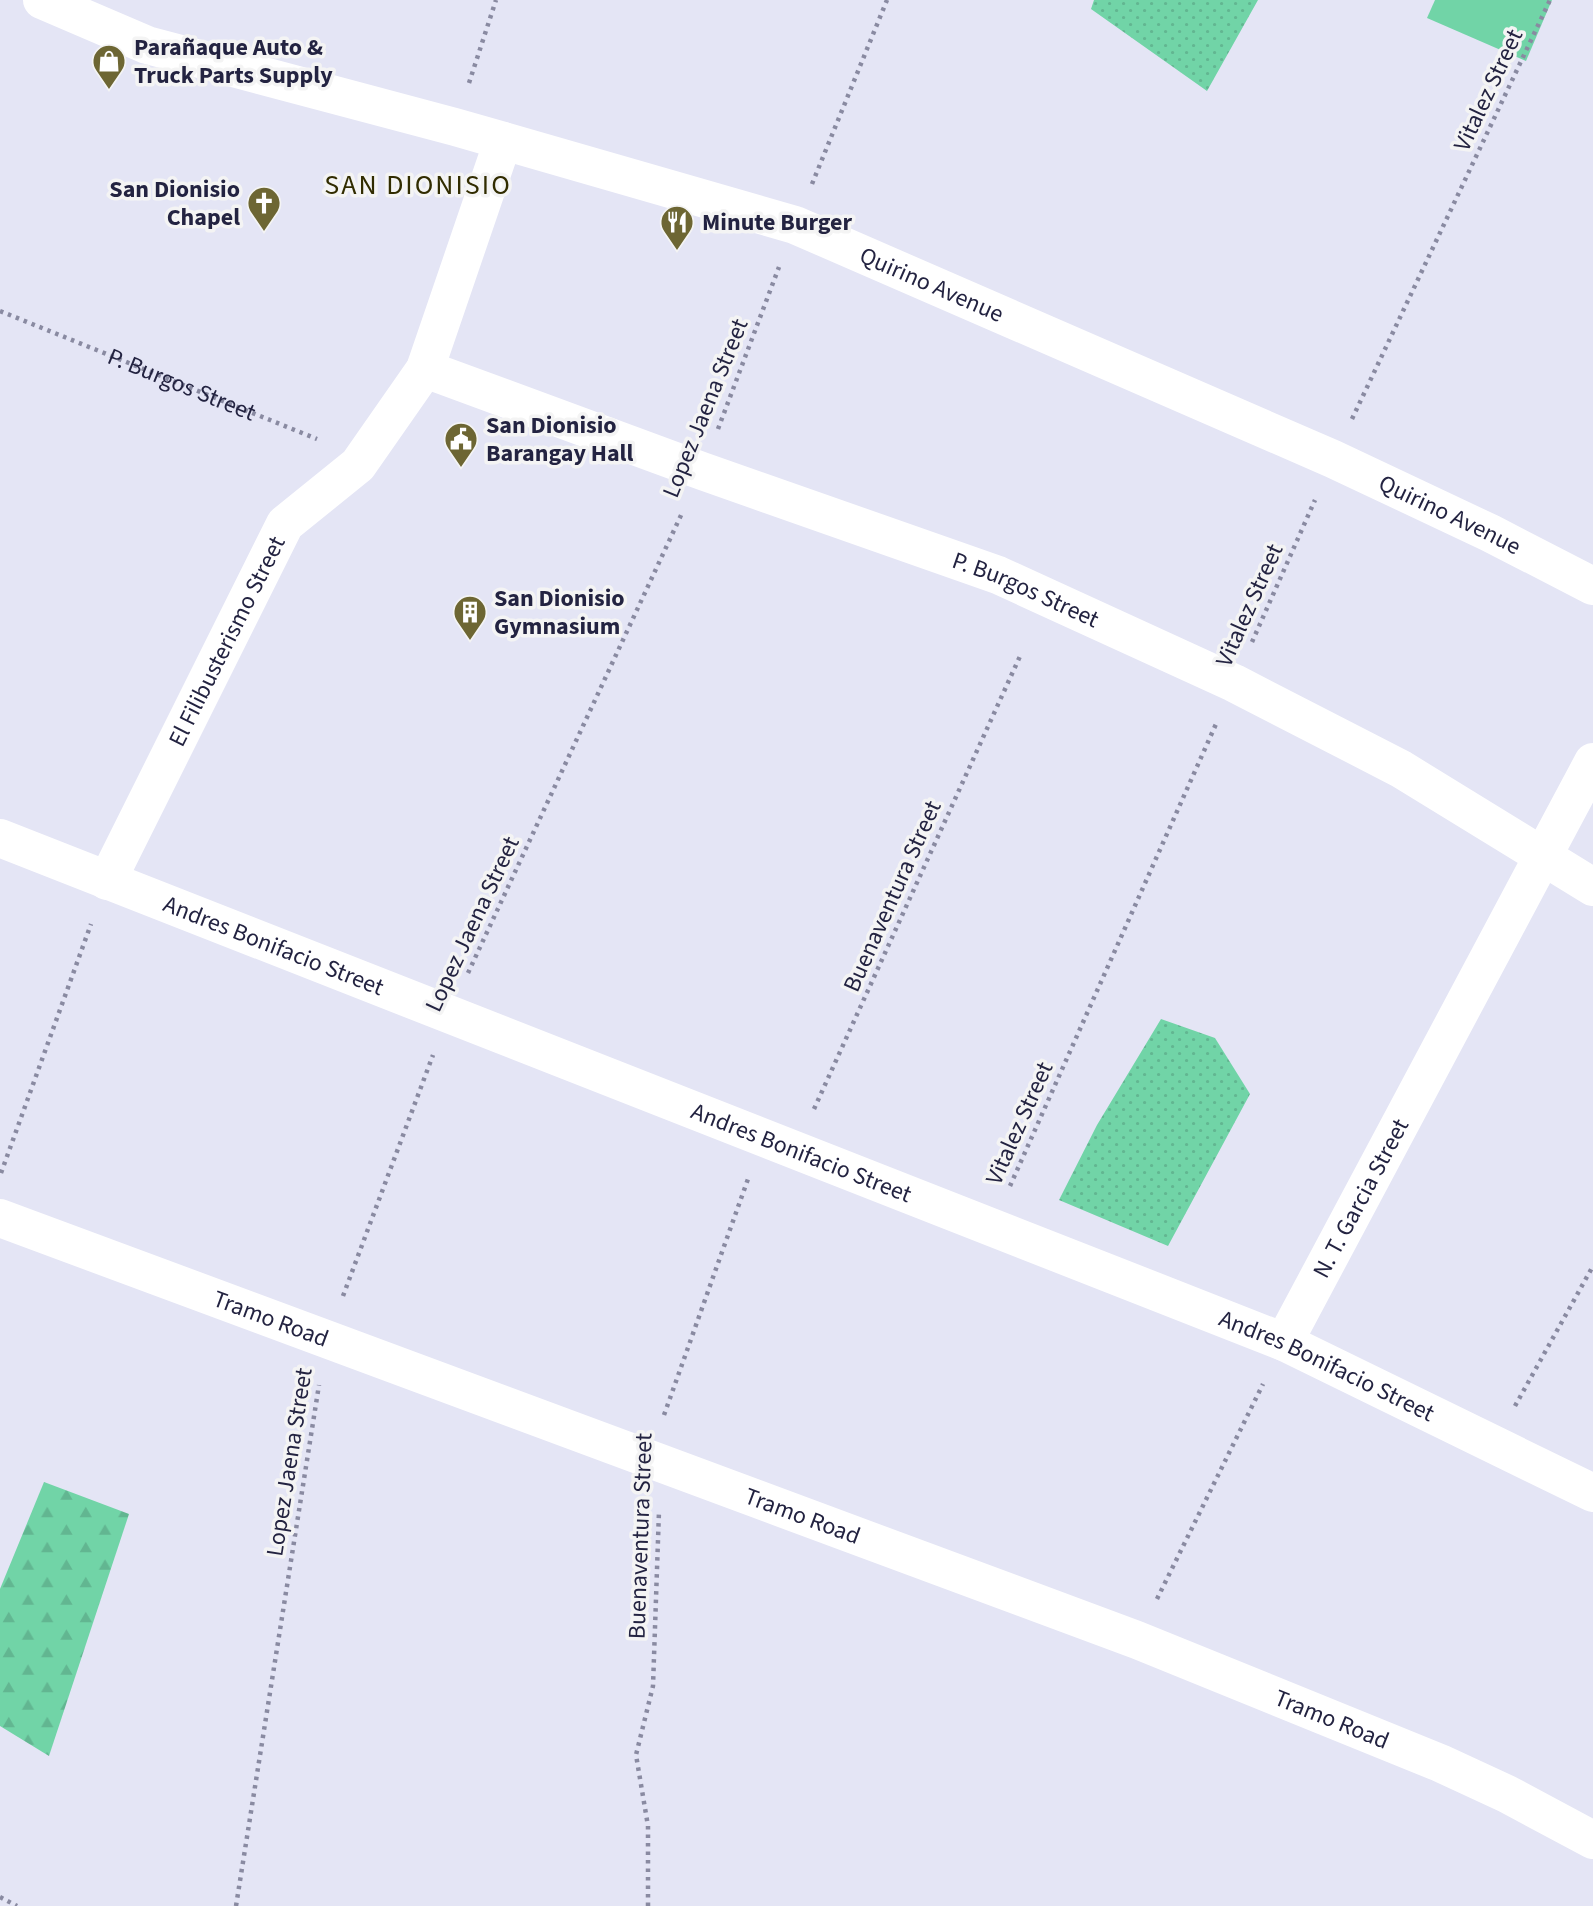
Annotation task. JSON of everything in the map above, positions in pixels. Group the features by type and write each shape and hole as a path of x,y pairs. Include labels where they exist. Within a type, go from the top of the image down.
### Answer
{"street":[{"name":"Quirino Avenue","path":"42,0 147,46 455,127 795,225 1333,459 1490,533 1593,586"},
{"name":"El Filibusterismo Street","path":"107,880 285,524 358,465 425,369 503,141"},
{"name":"P. Burgos Street","path":"425,369 702,471 998,575 1234,683 1401,769 1593,887"},
{"name":"N. T. Garcia Street","path":"1283,1342 1593,762"},
{"name":"Andres Bonifacio Street","path":"0,838 1283,1342 1593,1493"},
{"name":"Tramo Road","path":"0,1218 1137,1640 1440,1763 1507,1794 1593,1840"}],"path":[{"path":"455,127 496,0"},
{"name":"Lopez Jaena Street","path":"236,1906 326,1339 448,1016 702,471 795,225 887,0"},
{"name":"Vitalez Street","path":"992,1228 1333,459 1550,0"},
{"name":"P. Burgos Street","path":"0,312 362,457"},
{"name":"Buenaventura Street","path":"648,1906 648,1826 636,1755 653,1686 661,1423 779,1145 1021,654"},
{"path":"0,1176 107,880"},
{"path":"1493,1444 1593,1266"},
{"path":"1137,1640 1283,1342"},
{"path":"0,1897 17,1906"}],"green space":[{"path":"1094,0 1258,0 1207,91 1091,9"},
{"path":"1435,0 1552,0 1526,61 1427,18"},
{"path":"1161,1019 1215,1038 1250,1094 1168,1246 1059,1200 1097,1125"},
{"path":"44,1482 129,1514 49,1756 0,1726 0,1589"}],"place":[{"name":"Parañaque Auto & Truck Parts Supply","path":"109,91"},
{"name":"San Dionisio Chapel","path":"264,233"},
{"name":"Minute Burger","path":"677,252"},
{"name":"San Dionisio Barangay Hall","path":"461,469"},
{"name":"San Dionisio Gymnasium","path":"470,642"}],"district":[{"name":"SAN DIONISIO","path":"418,184"}]}
